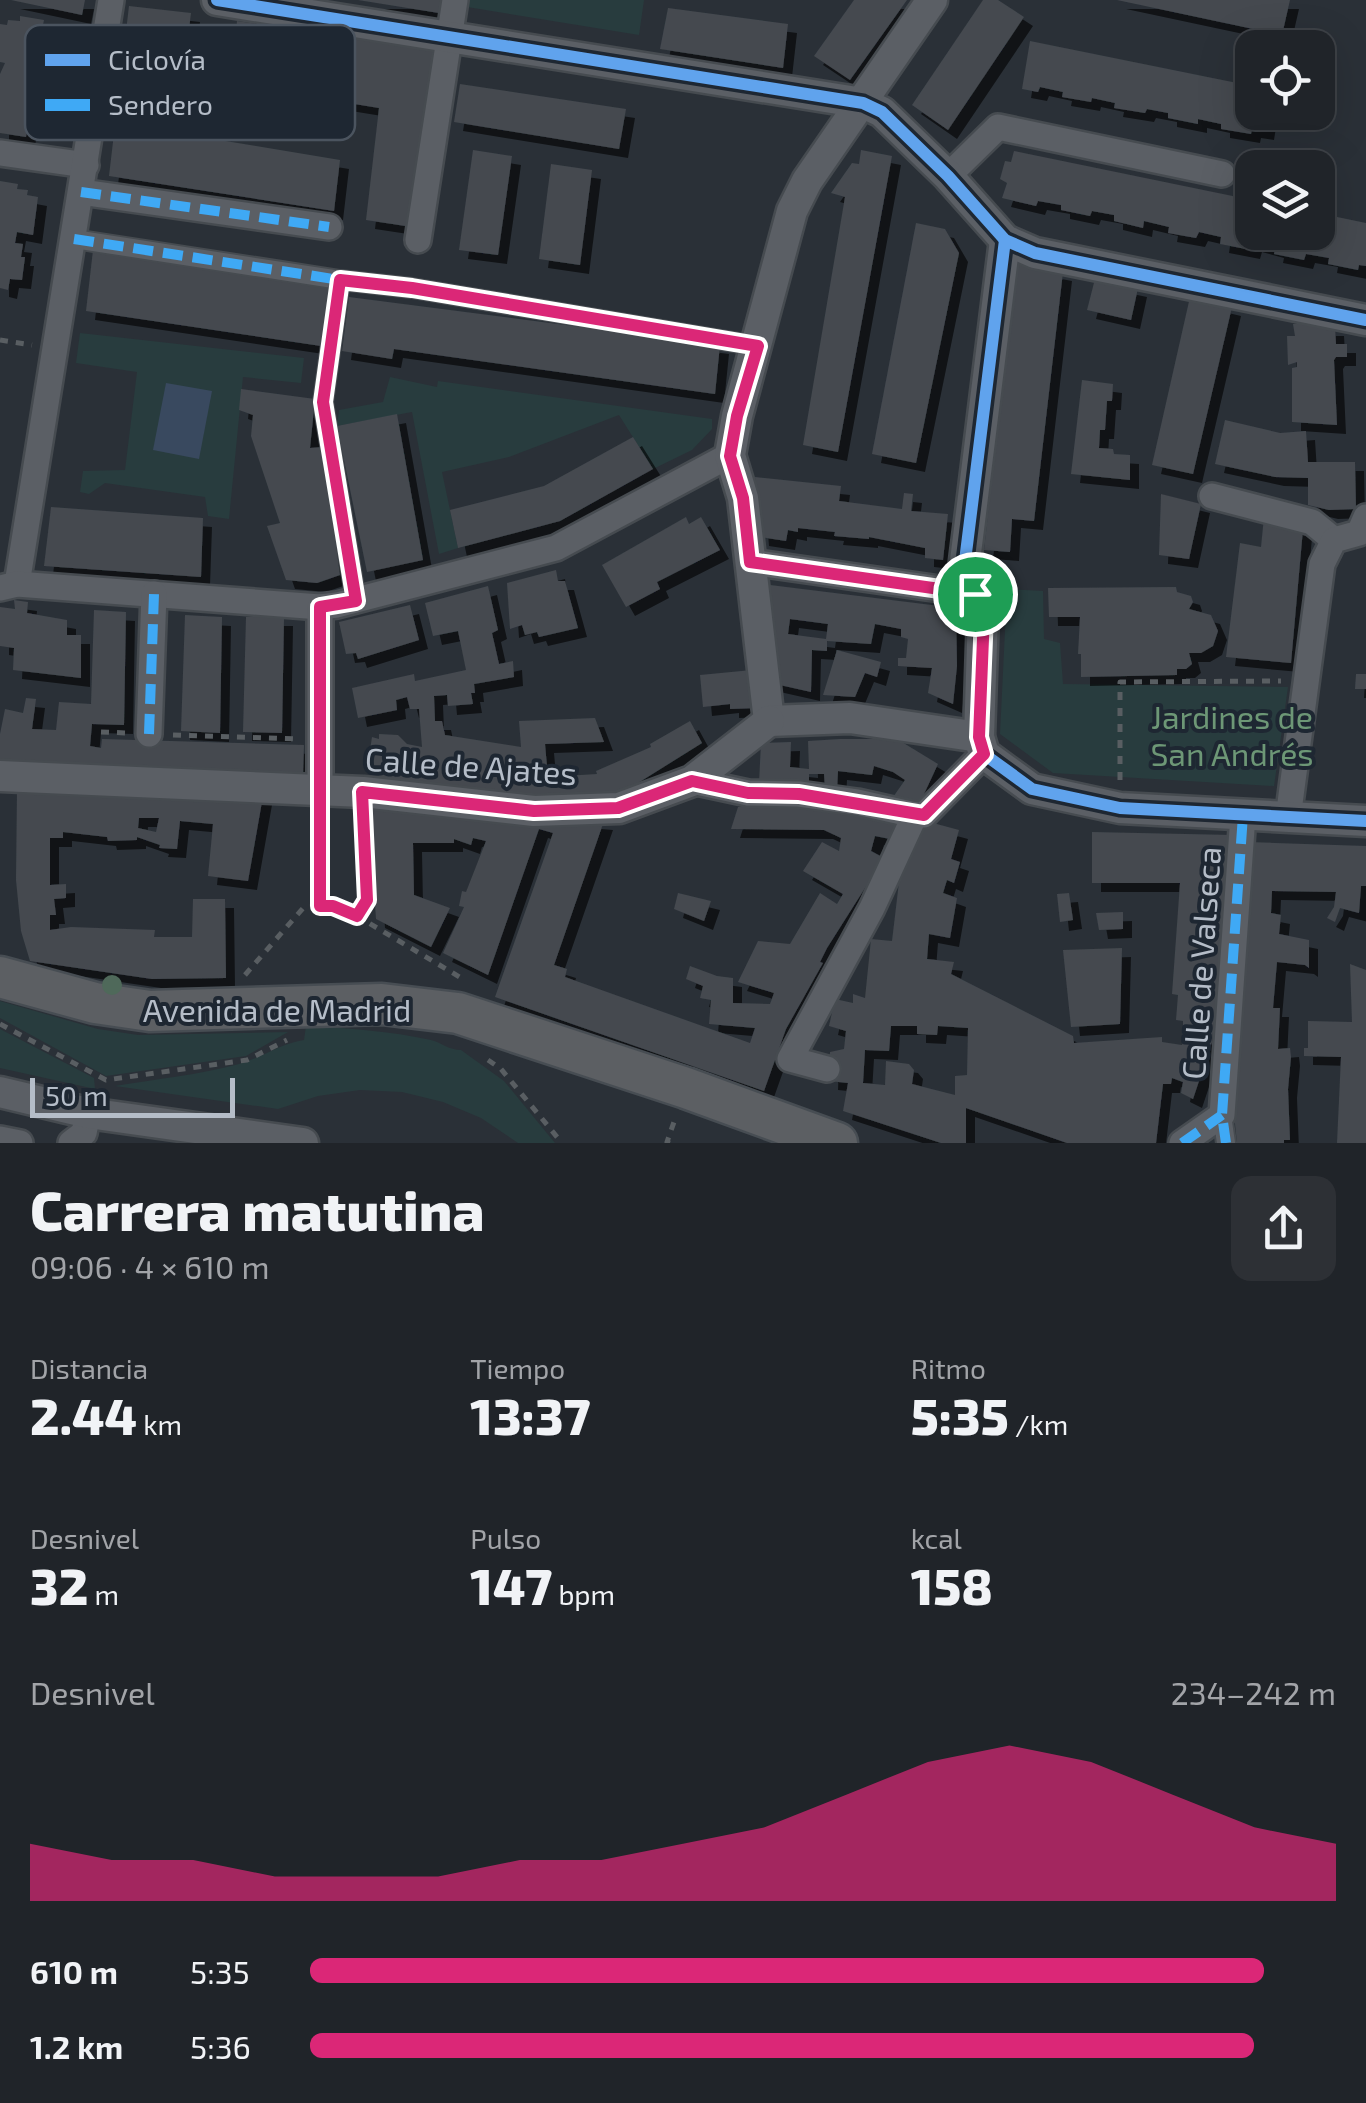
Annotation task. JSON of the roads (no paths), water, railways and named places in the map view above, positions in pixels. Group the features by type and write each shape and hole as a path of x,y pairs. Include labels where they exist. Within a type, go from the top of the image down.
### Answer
{"highway":[{"name":"Avenida de Madrid","path":"0,977 95,1004 150,1011 382,1004 836,1143"}],"street":[{"path":"107,25 111,0"},
{"path":"217,0 863,103 882,112 948,176 1004,240 1035,253 1366,320"},
{"path":"418,240 455,0"},
{"path":"932,0 807,181 792,211 737,416 730,456 743,498 769,721 850,718 982,746 1032,790 1120,808 1366,822"},
{"path":"948,176 998,127 1222,174"},
{"path":"90,140 9,586 320,607 356,601 556,548 730,456"},
{"path":"0,153 86,164"},
{"path":"82,192 329,227"},
{"path":"74,238 431,291 758,346"},
{"path":"692,781 748,793 799,794 924,815 982,746 984,614 964,570 1004,240"},
{"path":"340,280 323,402 356,601"},
{"path":"1212,496 1312,522 1334,540"},
{"path":"1288,818 1322,564 1334,540 1358,533 1366,517"},
{"path":"750,562 975,594"},
{"path":"149,734 154,594"},
{"path":"320,607 320,790"},
{"name":"Calle de Ajates","path":"0,776 362,792 534,811 618,808 692,781 769,721"},
{"path":"827,1069 790,1059 872,908 915,815"},
{"name":"Calle de Valseca","path":"1226,1143 1222,1115 1243,815"},
{"path":"0,1092 88,1113 303,1143"},
{"path":"72,1143 84,1134 88,1113"},
{"name":"Calle de Valseca","path":"1182,1143 1222,1115"},
{"path":"0,1139 20,1143"}],"water":[{"path":"166,383 212,391 199,459 153,450"}],"park label":[{"name":"Jardines de San Andrés","path":"1232,734"}]}
